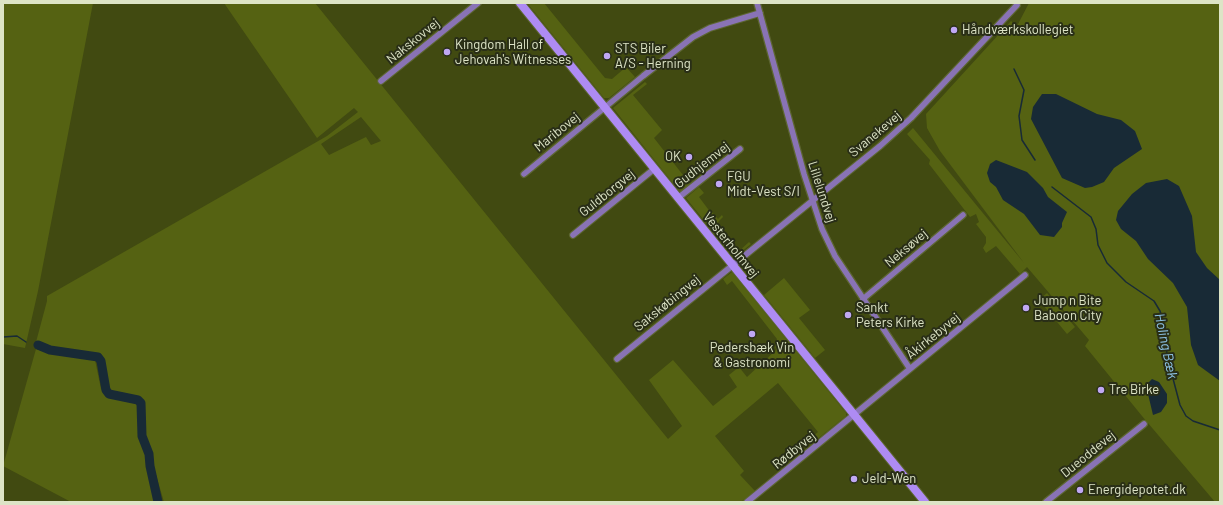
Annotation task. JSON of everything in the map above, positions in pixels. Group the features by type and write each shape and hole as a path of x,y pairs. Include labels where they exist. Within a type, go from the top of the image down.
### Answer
{"street":[{"name":"Nakskovvej","path":"381,81 478,3"},
{"name":"Vesterholmvej","path":"520,3 925,502"},
{"name":"Lillelundvej","path":"757,3 811,201 822,229 835,256 910,369"},
{"name":"Svanekevej","path":"732,265 880,146 911,118 1017,5"},
{"name":"Maribovej","path":"524,174 604,108 693,38 710,28 760,13"},
{"name":"Gudhjemvej","path":"678,198 740,149"},
{"name":"Guldborgvej","path":"573,235 654,169"},
{"name":"Neksøvej","path":"863,298 963,215"},
{"name":"Sakskøbingvej","path":"617,359 732,265"},
{"name":"Åkirkebyvej","path":"854,414 1025,275"},
{"name":"Rødbyvej","path":"747,502 854,414"},
{"name":"Dueoddevej","path":"1046,502 1144,424"}],"green space":[{"path":"3,3 93,3 38,291 25,348 3,344"},
{"path":"224,3 315,3 668,439 682,426 649,380 673,360 713,406 737,387 729,375 739,367 747,377 776,350 775,345 777,339 732,281 727,285 723,279 732,272 846,413 846,416 810,445 807,441 818,432 778,383 715,436 744,471 740,475 755,491 741,502 164,502 144,434 143,402 139,398 111,392 107,389 103,360 99,355 50,348 36,342 47,296 327,136 358,112 354,108 317,138","holes":["361,117 381,141 371,145 366,137 329,155 321,144"]},
{"path":"527,3 544,3 605,78 612,79 626,67 635,77 609,98 604,98"},
{"path":"1029,3 1220,3 1220,502 1215,502 1142,416 1085,346 1089,340 1027,267 1020,274 996,246 986,253 983,248 986,243 986,237 976,224 979,222 976,214 970,217 929,164 930,160 907,134 913,128 1024,263 940,151 927,128 926,114 1011,21 1017,26"},
{"path":"645,82 647,84 633,95 662,130 654,138 690,184 680,192 613,108"},
{"path":"699,187 704,193 699,197 711,213 712,212 718,219 722,215 723,217 716,224 734,248 738,252 749,242 751,244 734,258 686,198"},
{"path":"784,278 810,310 799,318 825,350 815,358 764,295"},
{"path":"1047,293 1075,327 1067,334 1039,300"},
{"path":"36,349 50,353 95,360 101,389 109,398 134,402 138,407 139,435 147,454 153,496 156,502 71,502 3,466"}],"water":[{"path":"1042,94 1056,94 1097,114 1121,120 1135,131 1142,149 1114,168 1104,182 1092,187 1085,188 1062,178 1031,119 1033,107"},
{"path":"996,160 1027,172 1043,188 1048,197 1067,212 1062,223 1062,227 1054,237 1040,235 1024,214 1003,200 996,187 990,182 987,173 990,164"},
{"path":"1167,179 1179,186 1192,216 1196,252 1207,268 1220,280 1220,381 1198,365 1191,345 1187,307 1173,283 1148,259 1136,241 1121,229 1116,220 1118,211 1132,194 1146,183"},
{"path":"1152,379 1159,382 1167,394 1167,403 1161,412 1153,415 1148,394 1148,383"}],"waterway":[{"name":"Holing Bæk","path":"1014,69 1024,90 1019,116 1022,140 1035,160"},
{"name":"Holing Bæk","path":"1052,187 1091,217 1096,229 1098,245 1107,263 1126,282 1154,301 1160,311 1165,328 1167,356 1180,405 1186,416 1193,421 1220,430"},
{"path":"3,337 17,336 26,342"},
{"path":"38,345 50,350 98,357 101,361 106,390 109,394 138,400 141,403 142,436 149,454 150,466 158,502"}],"place":[{"name":"Håndværkskollegiet","path":"954,30"},
{"name":"Kingdom Hall of Jehovah's Witnesses","path":"447,52"},
{"name":"STS Biler A/S - Herning","path":"607,56"},
{"name":"OK","path":"689,157"},
{"name":"FGU Midt-Vest S/I","path":"719,184"},
{"name":"Jump n Bite Baboon City","path":"1026,308"},
{"name":"Sankt Peters Kirke","path":"848,315"},
{"name":"Pedersbæk Vin & Gastronomi","path":"752,334"},
{"name":"Tre Birke","path":"1101,390"},
{"name":"Jeld-Wen","path":"854,479"},
{"name":"Energidepotet.dk","path":"1080,490"}]}
